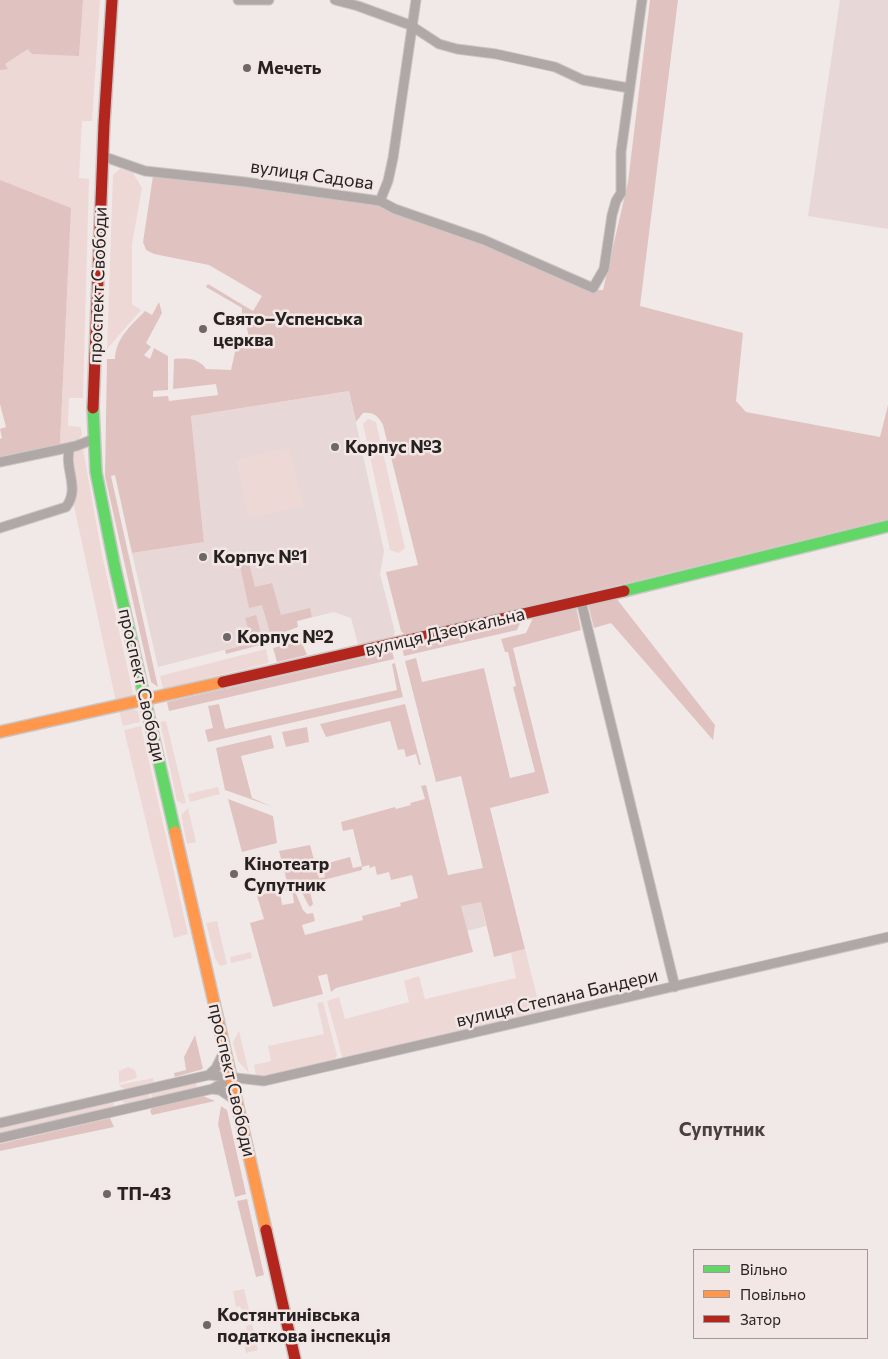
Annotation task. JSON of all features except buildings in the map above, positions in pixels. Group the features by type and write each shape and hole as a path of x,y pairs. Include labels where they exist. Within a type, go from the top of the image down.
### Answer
{"street":[{"name":"проспект Свободи","path":"112,0 102,156 94,439 96,472 145,700 295,1359"},
{"path":"238,0 269,0"},
{"path":"335,0 365,8 412,26 429,39 457,50 496,54 555,67 583,80 629,88 642,0"},
{"path":"380,201 388,181 391,166 416,0"},
{"name":"вулиця Садова","path":"102,156 145,171 245,182 380,201 395,209 484,240 594,288 604,269 612,215 616,201 622,193 621,152 629,88"},
{"path":"0,462 70,447 94,439"},
{"path":"0,528 66,507 73,490 67,457 70,447"},
{"name":"вулиця Дзеркальна","path":"0,732 581,600 888,526"},
{"path":"581,600 675,987"},
{"name":"вулиця Степана Бандери","path":"208,1075 264,1081 888,937"},
{"path":"0,1123 208,1075 216,1068 225,1050"},
{"path":"0,1138 212,1089 232,1078"},
{"path":"212,1089 220,1090 238,1102"},
{"path":"122,1095 120,1103 125,1109"},
{"path":"112,1097 116,1104 114,1112"}],"shaded area":[{"path":"0,0 100,0 92,121 82,121 79,178 89,179 83,398 69,398 68,426 81,427 82,435 78,440 60,444 68,269 0,275"},
{"path":"0,0 83,0 79,56 32,54 28,49 5,64 8,69 0,70"},
{"path":"650,0 678,0 640,306 743,333 736,401 746,412 880,437 888,405 888,519 405,635 401,631 386,572 418,565 383,425 377,417 370,413 363,413 356,422 349,391 191,416 204,542 132,553 115,475 111,476 158,687 151,682 105,476 107,359 115,359 118,344 125,332 145,311 152,315 159,302 162,313 146,343 151,347 144,355 150,359 154,348 168,356 168,390 153,391 153,397 168,396 169,401 218,395 216,384 173,389 174,359 196,361 206,369 231,370 237,343 249,339 246,322 242,323 242,308 206,287 208,284 253,311 262,296 209,265 154,254 146,250 143,242 153,176 355,200 416,218 505,252 592,290 603,290 628,182"},
{"path":"840,0 888,0 888,229 808,216"},
{"path":"121,168 132,171 142,188 132,244 132,304 141,310 107,349 113,175"},
{"path":"0,180 71,208 60,444 0,457 0,439 2,438 0,429 6,427 0,404"},
{"path":"349,391 384,551 380,574 395,632 393,638 358,644 351,618 334,612 297,621 298,627 279,634 272,640 263,640 158,667 132,553 204,542 191,416"},
{"path":"368,419 376,422 405,548 399,553 390,550 363,424"},
{"path":"289,448 303,506 249,518 236,460"},
{"path":"83,449 101,550 133,693 131,698 116,702 74,506 75,492 72,461 75,451"},
{"path":"248,559 255,587 272,583 281,615 310,608 312,617 297,621 298,627 279,634 272,640 262,605 249,608 240,566 244,560"},
{"path":"616,598 715,725 713,740 611,623 594,628 588,604"},
{"path":"576,607 581,630 513,648 549,793 490,808 525,949 494,957 481,902 461,906 473,952 336,988 331,992 327,974 318,976 323,994 273,1007 250,923 264,919 257,896 289,887 294,889 303,910 307,914 313,913 315,921 302,925 305,935 363,920 362,916 401,906 400,903 418,898 412,875 391,880 389,872 377,875 375,866 370,868 369,865 362,867 362,870 308,884 313,904 310,907 299,888 287,882 279,851 310,845 319,878 325,877 321,865 350,857 353,868 362,866 353,829 343,831 341,822 395,807 396,809 411,805 410,803 425,799 421,786 426,785 448,875 483,868 461,776 436,782 405,661 416,658 422,682 484,668 510,778 535,772 513,687 516,686 508,652 505,652 501,639 526,633 533,618","holes":["292,890 294,903 282,905 280,891"]},
{"path":"256,615 264,644 226,654 225,650 252,643 245,618"},
{"path":"521,621 517,630 404,656 402,648"},
{"path":"301,641 307,655 277,662 273,648"},
{"path":"266,649 269,663 163,689 160,676"},
{"path":"392,651 394,659 169,711 167,702"},
{"path":"395,663 403,697 208,742 205,730 213,728 208,706 219,704 225,729 397,690 392,664"},
{"path":"405,704 421,765 419,765 416,754 406,757 404,749 398,750 390,721 326,737 320,724"},
{"path":"133,709 138,711 140,722 123,726 119,710"},
{"path":"166,721 186,803 183,804 177,801 160,722"},
{"path":"141,726 188,934 174,938 124,730"},
{"path":"307,727 309,742 286,747 282,732"},
{"path":"271,735 274,748 241,756 252,798 273,807 225,790 216,748"},
{"path":"218,787 220,794 190,802 188,794"},
{"path":"228,799 273,816 277,843 242,852"},
{"path":"188,808 196,842 187,844 181,815"},
{"path":"481,901 486,926 467,931 461,906"},
{"path":"217,921 227,964 220,966 215,958 206,923"},
{"path":"525,949 541,1013 343,1060 327,1001 339,997 345,1019 409,1002 404,981 419,976 425,999 516,978 511,953"},
{"path":"251,952 252,958 231,963 230,957"},
{"path":"323,1002 337,1055 333,1063 263,1077 256,1075 254,1065 271,1061 268,1046 324,1034 317,1003"},
{"path":"239,1031 249,1073 238,1061 233,1042"},
{"path":"195,1035 203,1069 175,1077 174,1073 186,1070 184,1057"},
{"path":"128,1067 135,1070 137,1078 119,1083 119,1071"},
{"path":"153,1078 154,1082 124,1089 119,1085"},
{"path":"196,1082 197,1087 152,1098 151,1093"},
{"path":"149,1093 150,1099 125,1104 122,1101"},
{"path":"203,1096 215,1101 152,1115 150,1111 152,1108"},
{"path":"112,1102 114,1104 113,1107 0,1132 0,1127"},
{"path":"221,1106 227,1110 246,1194 235,1197 218,1124"},
{"path":"110,1118 114,1127 0,1151 0,1144"},
{"path":"247,1199 264,1275 256,1277 237,1201"},
{"path":"244,1289 249,1310 243,1311 239,1306 236,1307 233,1291"},
{"path":"252,1324 258,1350 246,1353 242,1333 247,1329 246,1326"}],"traffic: fast":[{"path":"93,408 96,472 115,568 175,832"},
{"path":"624,591 888,526"}],"traffic: slow":[{"path":"0,732 223,682"},
{"path":"175,832 266,1230"}],"traffic: jam":[{"path":"93,408 104,124 112,0"},
{"path":"223,682 624,591"},
{"path":"266,1230 295,1359"}],"place":[{"name":"Мечеть","path":"247,68"},
{"name":"Свято–Успенська церква","path":"203,329"},
{"name":"Корпус №3","path":"335,447"},
{"name":"Корпус №1","path":"203,557"},
{"name":"Корпус №2","path":"227,637"},
{"name":"Кінотеатр Супутник","path":"234,874"},
{"name":"ТП-43","path":"107,1194"},
{"name":"Костянтинівська податкова інспекція","path":"207,1325"}],"district":[{"name":"Супутник","path":"722,1130"}]}
